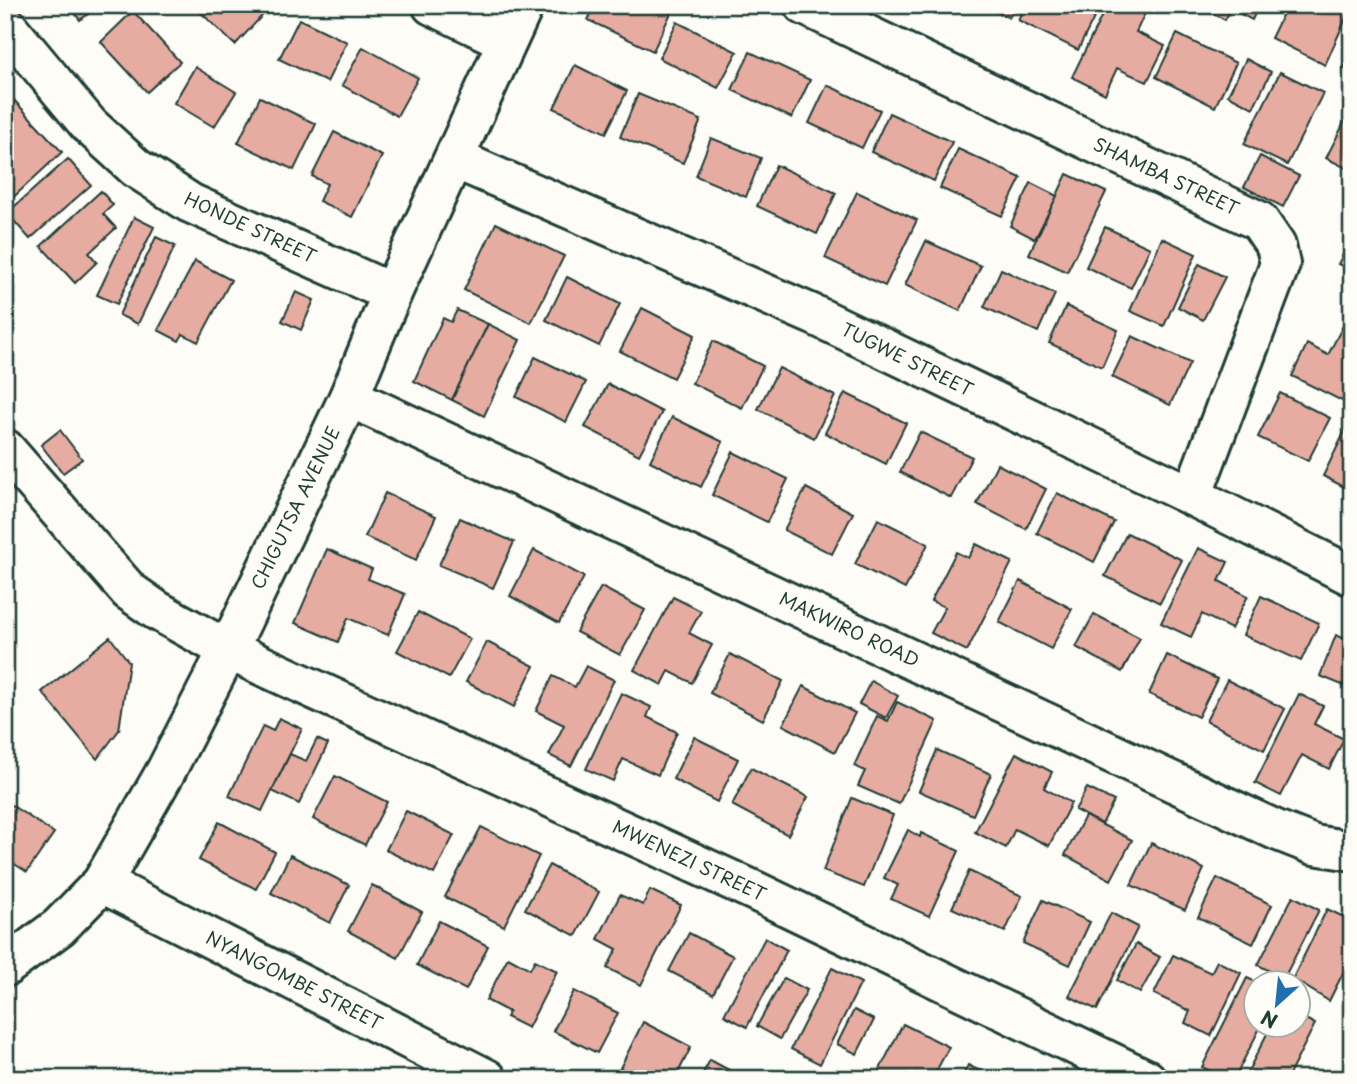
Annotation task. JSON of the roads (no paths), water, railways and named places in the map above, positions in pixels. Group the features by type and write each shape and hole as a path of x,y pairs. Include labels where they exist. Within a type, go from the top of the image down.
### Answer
{"street":[{"path":"432,5 507,41"},
{"name":"CHIGUTSA AVENUE","path":"5,967 59,927 102,883 166,771 228,650 349,397 392,293 524,5"},
{"name":"SHAMBA STREET","path":"804,5 1259,221 1268,232 1280,264 1192,496"},
{"name":"HONDE STREET","path":"5,24 89,125 136,168 190,202 392,293"},
{"name":"TUGWE STREET","path":"455,159 814,315 1192,496 1352,576"},
{"name":"MAKWIRO ROAD","path":"349,397 1276,830 1314,845 1346,850 1352,846"},
{"name":"MWENEZI STREET","path":"5,449 129,591 156,610 228,650 755,891 1146,1079"},
{"name":"NYANGOMBE STREET","path":"102,883 487,1079"}]}
